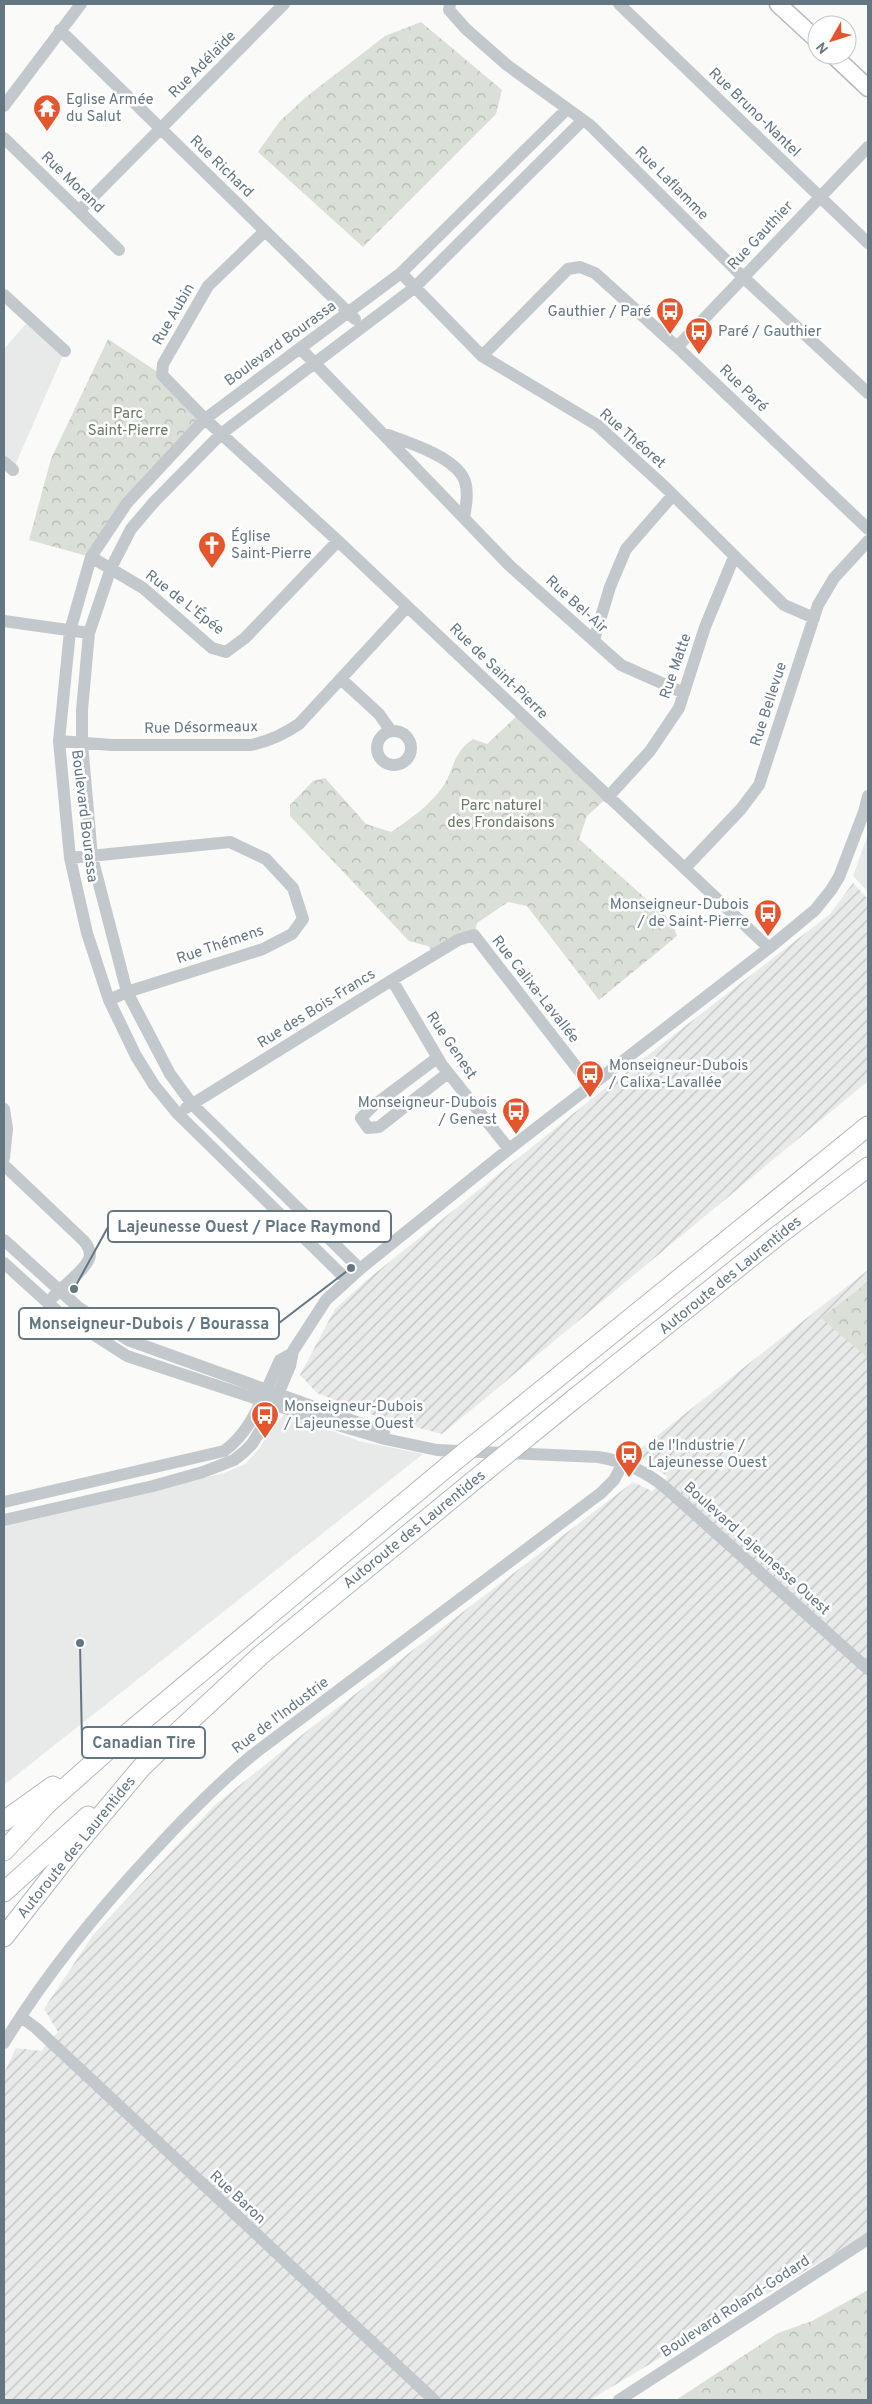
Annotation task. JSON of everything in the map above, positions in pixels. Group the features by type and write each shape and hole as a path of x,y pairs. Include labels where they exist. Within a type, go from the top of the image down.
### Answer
{"highway":[{"name":"Autoroute des Laurentides","path":"4,1850 47,1804 110,1748 531,1398 868,1126"},
{"name":"Autoroute des Laurentides","path":"4,1937 53,1872 141,1768 244,1670 574,1399 776,1237 868,1167"},
{"path":"8,1818 110,1748"},
{"path":"4,1892 141,1768"}],"main road":[{"path":"778,4 807,31"},
{"path":"844,65 868,88"}],"street":[{"path":"4,106 81,4"},
{"name":"Rue Adélaïde","path":"80,211 284,4"},
{"name":"Rue Laflamme","path":"450,4 449,10 479,41 609,144 743,277 868,393"},
{"name":"Rue Bruno-Nantel","path":"619,4 868,243"},
{"name":"Rue Richard","path":"60,30 362,326"},
{"name":"Boulevard Bourassa","path":"347,1280 177,1113 154,1086 136,1056 109,1000 87,933 70,858 59,741 70,631 91,557 127,503 205,419 401,273 567,109"},
{"name":"Boulevard Bourassa","path":"360,1269 192,1104 170,1074 127,992 92,857 82,743 82,710 89,633 111,568 131,528 154,502 221,434 415,287 582,121"},
{"name":"Rue Morand","path":"4,138 119,250"},
{"name":"Rue Gauthier","path":"678,347 819,196 868,147"},
{"path":"446,229 460,242"},
{"name":"Rue Aubin","path":"205,419 162,375 163,364 208,286 265,231"},
{"name":"Rue Paré","path":"482,356 568,269 580,267 595,273 678,347 868,529"},
{"name":"Rue Théoret","path":"401,273 482,356 597,425 673,495 784,606 814,618"},
{"path":"4,295 66,351"},
{"name":"Rue Bel-Air","path":"300,348 510,566 621,665 684,693"},
{"name":"Rue de Saint-Pierre","path":"205,419 338,540 769,948"},
{"name":"Rue Bel-Air","path":"383,433 416,446 457,468 465,480 467,496 464,518"},
{"path":"139,489 154,502"},
{"path":"594,640 610,587 626,549 673,495"},
{"name":"Rue de L'Épée","path":"91,557 143,588 212,648 226,652 245,638 338,540"},
{"name":"Rue Bellevue","path":"685,868 741,809 759,785 818,605 834,578 868,541"},
{"name":"Rue Matte","path":"608,797 650,751 679,708 706,627 734,557"},
{"name":"Rue Désormeaux","path":"59,741 112,745 251,745 271,740 286,734 298,724 408,607"},
{"path":"4,621 89,633"},
{"path":"341,679 379,714 391,731"},
{"path":"4,1520 153,1486 221,1466 234,1460 252,1444 270,1396 280,1360 291,1354 326,1300 360,1269 509,1149 769,948 815,910 831,890 847,859 866,809 868,796"},
{"name":"Rue Thémens","path":"70,858 230,842 266,859 292,888 304,919 292,934 263,949 127,992 109,1000"},
{"name":"Rue des Bois-Francs","path":"177,1113 458,940 474,935"},
{"name":"Rue Calixa-Lavallée","path":"474,935 591,1086"},
{"name":"Rue Genest","path":"392,980 437,1058 509,1149"},
{"path":"437,1058 361,1118 368,1128 379,1127 448,1073"},
{"path":"4,1108 8,1129 4,1158"},
{"path":"4,1165 88,1246 90,1252 89,1259 47,1302"},
{"name":"Boulevard Lajeunesse Ouest","path":"4,1240 58,1291 108,1329 128,1340 270,1396"},
{"name":"Boulevard Lajeunesse Ouest","path":"4,1263 47,1302 107,1345 127,1356 270,1396 386,1432 409,1443 446,1451 594,1457 623,1463 650,1476 667,1489 868,1669"},
{"path":"4,1502 224,1451 244,1433 270,1396"},
{"name":"Rue de l'Industrie","path":"4,2043 20,2017 76,1940 128,1878 209,1793 270,1742 601,1493 614,1480 623,1463"},
{"name":"Rue Baron","path":"20,2017 36,2028 434,2400"},
{"name":"Boulevard Roland-Godard","path":"619,2400 868,2239"}],"shaded area":[{"path":"30,319 65,351 13,470 4,462 4,349"},
{"path":"868,834 868,892 853,876"},
{"path":"853,883 868,899 868,1081 442,1434 378,1417 317,1393 300,1375 335,1309 367,1280 604,1089 830,914"},
{"path":"868,1270 868,2233 590,2400 4,2400 4,2073 16,2048 41,2051 58,2032 44,2009 93,1935 215,1805 312,1727 633,1482 652,1491 668,1477 635,1453"},
{"path":"284,1415 289,1415 359,1441 423,1454 4,1785 4,1524 224,1473 245,1464 259,1449 274,1424"}],"green space":[{"path":"421,22 502,90 496,114 363,247 258,152 280,121 306,97 385,36"},
{"name":"Parc Saint-Pierre","path":"108,339 162,375 205,419 139,489 91,557 29,540 51,459"},
{"name":"Parc naturel des Frondaisons","path":"520,713 608,797 587,816 579,839 671,921 677,936 599,1000 527,906 508,902 477,923 474,935 435,954 428,946 409,941 290,816 290,805 313,781 325,778 366,824 391,832 432,800 442,788 457,756 466,744 473,739 487,744"},
{"path":"868,1282 868,1358 821,1318"},
{"path":"868,2290 868,2398 866,2400 676,2400 778,2333 812,2321"}],"place":[{"name":"Eglise Armée du Salut","path":"47,132"},
{"name":"Gauthier / Paré","path":"670,335"},
{"name":"Paré / Gauthier","path":"699,355"},
{"name":"Église Saint-Pierre","path":"212,569"},
{"name":"Monseigneur-Dubois / de Saint-Pierre","path":"768,937"},
{"name":"Monseigneur-Dubois / Calixa-Lavallée","path":"590,1098"},
{"name":"Monseigneur-Dubois / Genest","path":"516,1135"},
{"name":"Monseigneur-Dubois / Bourassa","path":"351,1268"},
{"name":"Lajeunesse Ouest / Place Raymond","path":"74,1289"},
{"name":"Monseigneur-Dubois / Lajeunesse Ouest","path":"265,1439"},
{"name":"de l'Industrie / Lajeunesse Ouest","path":"629,1478"},
{"name":"Canadian Tire","path":"80,1643"}]}
